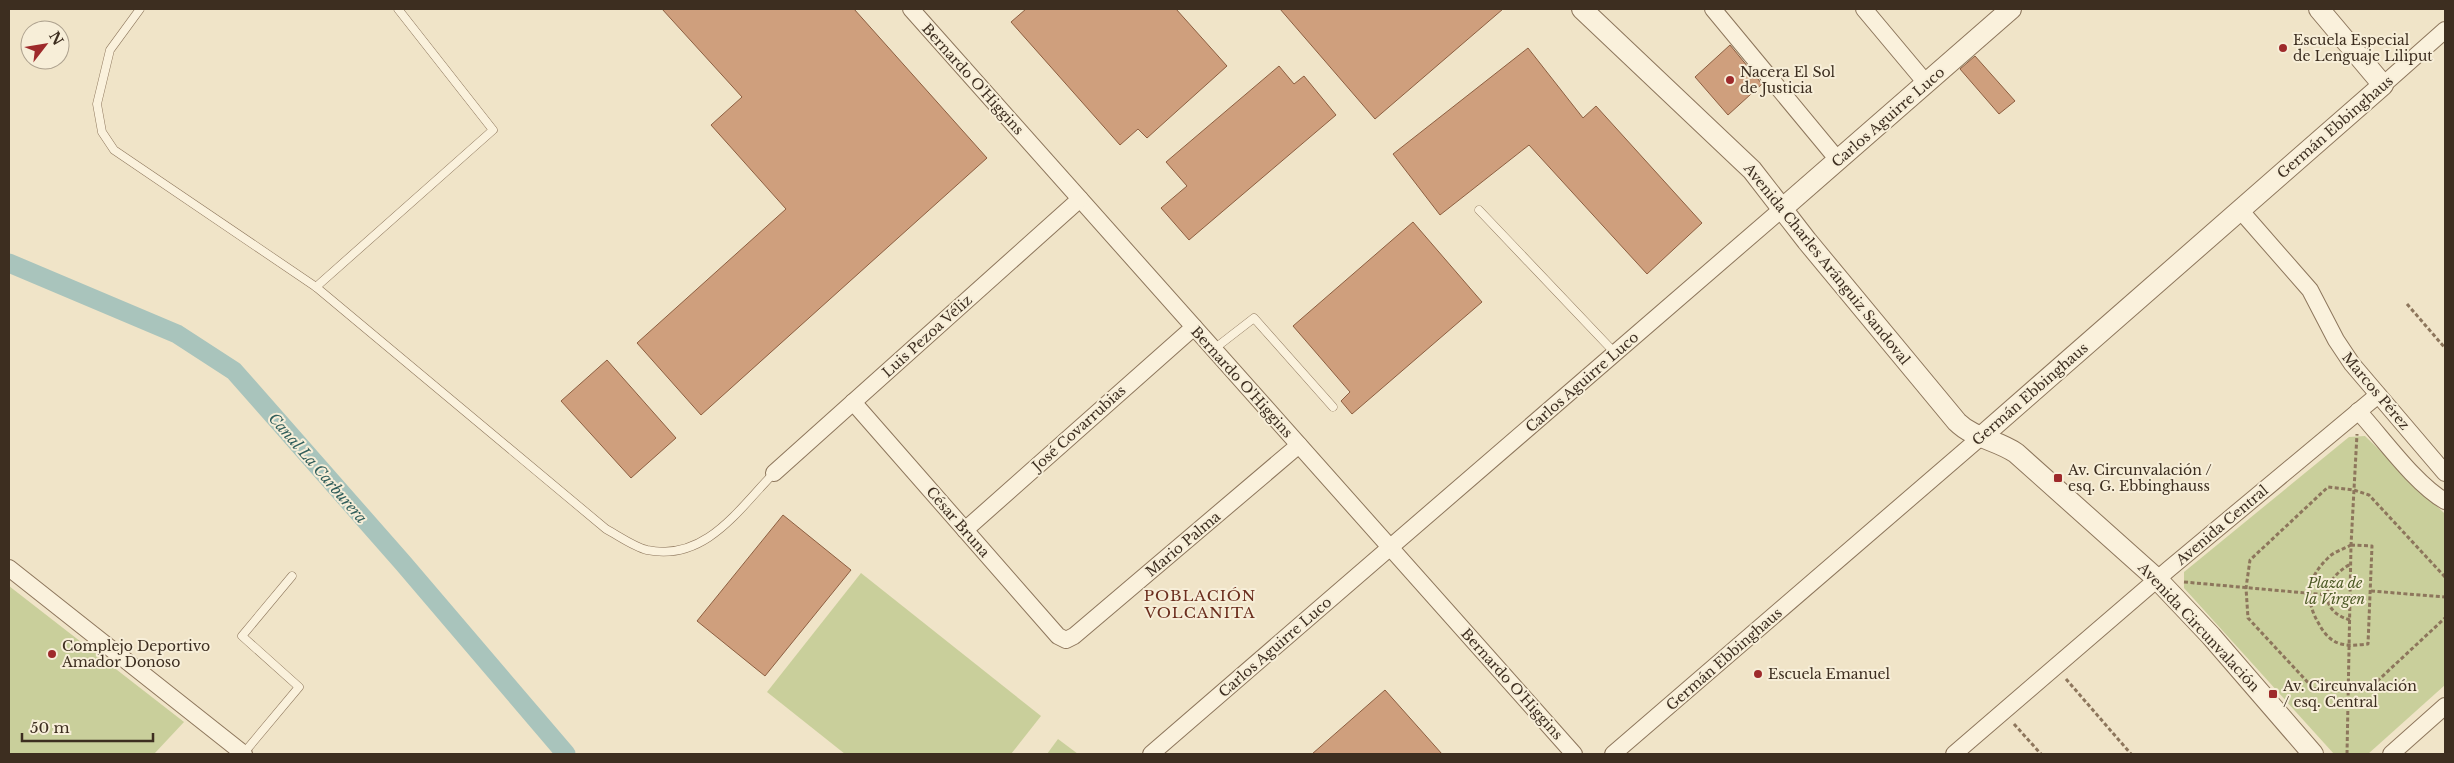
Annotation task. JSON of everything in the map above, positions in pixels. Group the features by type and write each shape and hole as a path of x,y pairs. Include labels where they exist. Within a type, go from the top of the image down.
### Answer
{"street":[{"name":"Bernardo O'Higgins","path":"910,9 1574,754"},
{"name":"Avenida Charles Aránguiz Sandoval","path":"1582,9 1734,151 1767,187 1807,241 1957,422 1968,431 1982,436"},
{"path":"1713,9 1838,160"},
{"path":"1864,9 1926,83"},
{"name":"Carlos Aguirre Luco","path":"1152,754 2011,9"},
{"path":"2319,9 2383,85"},
{"name":"Germán Ebbinghaus","path":"1613,754 1982,436 2445,30"},
{"name":"Luis Pezoa Véliz","path":"774,473 1080,199"},
{"name":"Marcos Pérez","path":"2240,210 2310,290 2342,351 2445,473"},
{"name":"José Covarrubias","path":"965,530 1194,327"},
{"name":"Avenida Central","path":"1954,754 2157,579 2378,395"},
{"name":"César Bruna","path":"853,402 1058,636 1066,640"},
{"name":"Marcos Pérez","path":"2358,411 2410,470 2444,499"},
{"name":"Avenida Circunvalación","path":"1982,436 1999,442 2032,466 2157,579 2211,636 2313,754"},
{"name":"Mario Palma","path":"1066,640 1074,636 1299,445"},
{"path":"9,568 244,754"},
{"path":"2391,754 2445,706"}],"lane":[{"path":"140,9 110,50 97,104 102,132 114,150 316,287 606,529 646,550 669,552 691,549 714,535 774,473"},
{"path":"316,287 493,130 398,9"},
{"path":"1479,210 1615,353"},
{"path":"1214,350 1254,318 1333,407"},
{"path":"244,754 299,687 242,636 292,576"}],"path":[{"path":"2407,304 2445,348"},
{"path":"2347,754 2351,545 2358,411"},
{"path":"2445,577 2369,496 2354,490 2328,487 2250,560 2246,588 2248,618 2314,689 2372,686 2445,618"},
{"path":"2351,545 2372,546 2370,591 2368,644 2350,645 2334,642 2322,630 2312,612 2308,594 2314,574 2329,557 2351,545"},
{"path":"2350,620 2339,617 2330,608 2328,595 2329,582 2339,570 2351,564"},
{"path":"2157,579 2328,595"},
{"path":"2370,591 2445,597"},
{"path":"2065,678 2131,754"},
{"path":"2013,723 2041,754"}],"green space":[{"name":"Plaza de la Virgen","path":"2365,436 2445,514 2445,685 2368,754 2334,754 2184,588 2184,572 2349,437"},
{"path":"861,573 1041,716 1011,754 845,754 767,692"},
{"name":"Complejo Deportivo Amador Donoso","path":"9,586 184,722 154,754 9,754"},
{"path":"1058,739 1078,754 1047,754"}],"building":[{"path":"662,9 854,9 987,158 701,415 637,343 786,209 711,125 742,97"},
{"path":"1026,9 1176,9 1227,66 1147,138 1138,129 1120,145 1011,22"},
{"path":"1280,9 1503,9 1375,119"},
{"name":"Nacera El Sol de Justicia","path":"1730,45 1762,84 1728,115 1695,77"},
{"path":"1528,48 1583,118 1596,106 1702,223 1647,274 1529,145 1440,215 1393,154"},
{"path":"1975,56 2015,101 1999,114 1960,69"},
{"path":"1279,66 1294,84 1304,76 1336,115 1189,240 1161,208 1187,186 1166,162"},
{"path":"1413,222 1482,302 1352,414 1341,401 1350,392 1293,326"},
{"path":"607,360 676,438 631,478 561,401"},
{"path":"783,515 851,570 765,676 697,621"},
{"path":"1385,690 1442,754 1312,754"}],"waterway":[{"name":"Canal La Carburera","path":"9,263 177,334 234,371 403,563 566,754"}],"place":[{"name":"Escuela Especial de Lenguaje Liliput","path":"2283,48"},
{"name":"Nacera El Sol de Justicia","path":"1730,80"},
{"name":"Av. Circunvalación / esq. G. Ebbinghauss","path":"2058,478"},
{"name":"Complejo Deportivo Amador Donoso","path":"52,654"},
{"name":"Escuela Emanuel","path":"1758,674"},
{"name":"Av. Circunvalación / esq. Central","path":"2273,694"}],"district":[{"name":"POBLACIÓN VOLCANITA","path":"1200,604"}]}
